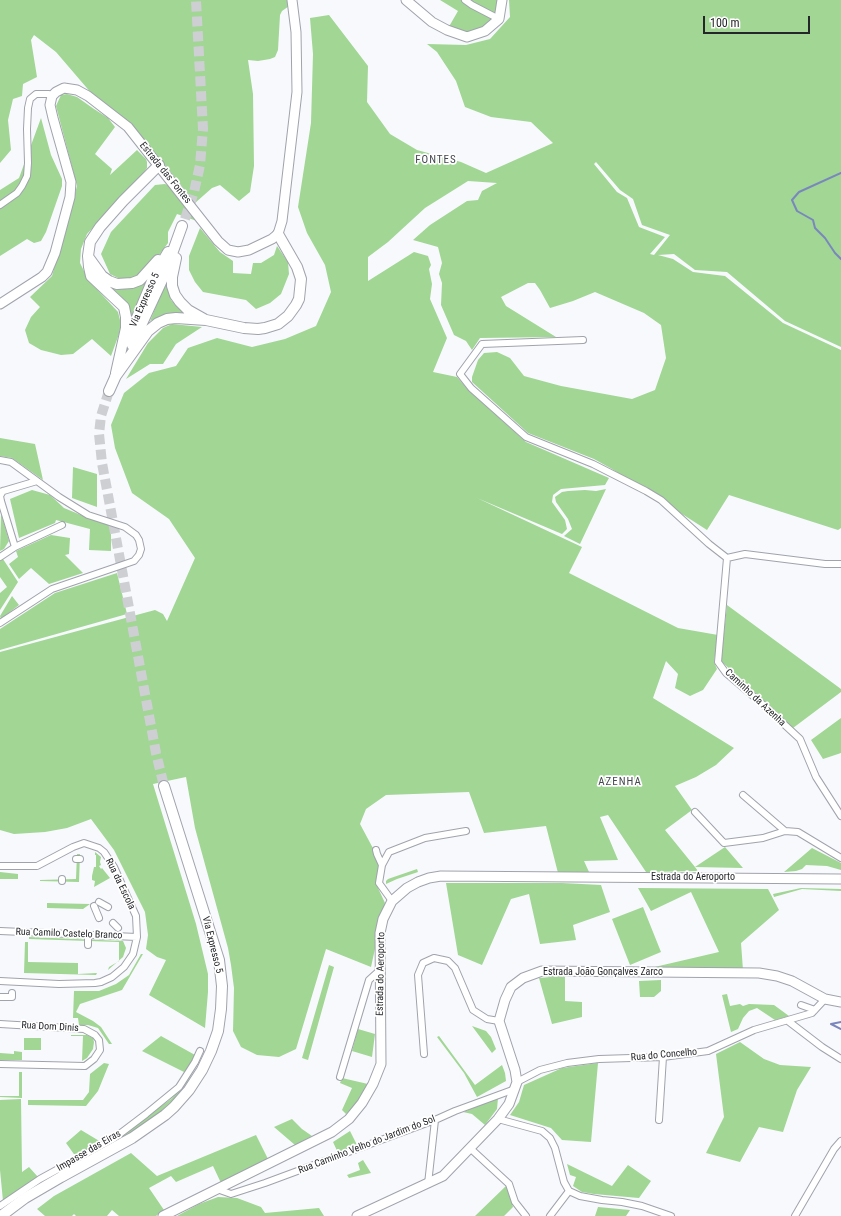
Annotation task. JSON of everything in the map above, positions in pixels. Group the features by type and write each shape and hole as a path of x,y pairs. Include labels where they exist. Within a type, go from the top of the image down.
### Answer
{"main road":[{"path":"115,377 126,328 126,317 124,307 91,276 88,256 90,242 100,227 123,201 159,165"},
{"path":"184,223 172,276 172,286 175,295 188,310 206,320"},
{"path":"88,256 98,271 109,281 117,284 132,283 140,280 146,275 184,223"},
{"name":"Via Expresso 5","path":"109,391 164,276 184,223"},
{"path":"115,377 148,331 158,323 176,318 206,320 244,328 258,329 278,324 288,316 296,305 301,286 297,267 287,247 278,234"},
{"name":"Via Expresso 5","path":"1,1216 25,1198 132,1138 165,1115 190,1090 211,1051 218,1031 221,1009 222,986 218,960 164,786"}],"street":[{"path":"278,234 282,221 297,92 296,32 292,0"},
{"path":"406,0 432,22 467,38 485,31 499,19 502,0"},
{"path":"465,0 499,19"},
{"name":"Estrada das Fontes","path":"52,96 64,88 77,90 88,96 128,127 218,241 228,250 238,252 249,250 272,239 278,234"},
{"path":"0,205 17,193 27,176 27,129 30,99 34,95 49,94 52,96 50,105 51,111 71,182 70,197 55,253 47,272 42,277 0,304"},
{"path":"583,340 482,344 460,374 471,388 526,437 593,464 661,500 709,544 727,558 745,554 825,564 841,564"},
{"path":"0,460 11,462 59,498 88,515 125,527 139,540 141,549 139,555 134,561 52,589 0,623"},
{"path":"14,547 0,496 2,491 37,481"},
{"path":"0,557 14,547 62,525"},
{"name":"Caminho da Azenha","path":"727,558 718,662 726,673 800,739 816,776 841,816"},
{"path":"743,795 785,831"},
{"path":"695,812 724,843 763,838 785,831 798,832 841,858"},
{"path":"392,901 378,883 382,865 389,852 425,838 466,831"},
{"name":"Rua da Escola","path":"0,866 37,866 73,847 84,843 99,848 104,852 114,867 136,916 137,937 133,954 124,967 112,977 101,982 59,984 0,981"},
{"path":"376,850 376,854 382,865"},
{"name":"Estrada do Aeroporto","path":"163,1216 332,1132 349,1119 362,1103 373,1084 381,1064 380,933 383,919 392,901 407,888 418,882 441,876 841,879"},
{"path":"99,902 108,907"},
{"path":"94,906 99,918"},
{"path":"113,923 118,928"},
{"name":"Rua Camilo Castelo Branco","path":"0,931 137,937"},
{"path":"88,935 88,945"},
{"path":"357,1216 443,1176 471,1149 498,1119 508,1104 516,1086 515,1070 499,1021 487,1019 473,1010 456,968 448,960 434,958 423,963 418,975 424,1054"},
{"path":"340,1077 369,980 380,970"},
{"name":"Estrada João Gonçalves Zarco","path":"499,1021 505,1000 511,987 523,978 542,971 759,973 778,976 792,981 825,998 840,1000"},
{"path":"0,997 12,997 12,993"},
{"name":"Rua do Concelho","path":"516,1086 540,1070 566,1063 599,1059 663,1057 708,1051 754,1030 812,1013 825,998"},
{"path":"801,1005 815,1010"},
{"path":"788,1021 822,1048 841,1059"},
{"name":"Rua Dom Dinis","path":"0,1024 84,1029 95,1035 98,1040 100,1050 94,1060 85,1066 0,1064"},
{"name":"Impasse das Eiras","path":"0,1206 40,1179 113,1139 146,1114 178,1087 195,1062 200,1051"},
{"path":"659,1120 663,1057"},
{"name":"Rua Caminho Velho do Jardim do Sol","path":"217,1189 231,1194 265,1183 435,1120 516,1086"},
{"path":"498,1119 542,1131 550,1138 555,1148 564,1182 569,1191 580,1196 642,1206 671,1216"},
{"path":"428,1184 435,1120"},
{"path":"795,1216 834,1149 841,1141"},
{"path":"471,1149 510,1184 515,1202 526,1216"},
{"path":"550,1216 569,1191"}],"green space":[{"path":"0,0 292,0 292,4 282,11 280,15 278,50 275,57 258,61 248,60 253,94 254,166 250,192 239,201 220,185 212,188 195,203 165,165 123,118 92,94 56,52 34,35 31,40 37,77 23,84 22,96 13,99 8,120 11,150 0,163"},
{"path":"440,0 502,0 499,19 467,37 447,30 458,11"},
{"path":"509,0 841,0 841,347 785,321 727,272 695,270 674,254 658,255 673,259 693,272 725,276 783,323 841,350 841,528 838,530 729,495 707,530 594,459 528,433 472,382 472,377 478,360 484,353 497,352 510,358 524,376 561,386 632,399 655,390 666,358 661,325 644,313 595,292 550,308 535,283 528,283 501,297 506,306 556,337 480,338 472,350 466,341 454,335 441,305 442,283 439,274 442,263 438,247 413,240 430,225 467,201 478,200 482,191 497,183 468,181 425,208 388,242 368,257 368,281 414,252 428,256 431,265 429,269 432,284 430,299 447,338 433,372 457,377 468,390 526,442 609,478 605,485 561,489 553,495 552,502 565,520 567,529 562,534 477,498 582,547 569,573 678,628 718,635 714,662 717,669 703,690 690,696 675,688 678,674 666,661 653,698 734,748 716,765 696,777 675,786 692,810 665,830 698,871 646,872 608,815 600,817 618,860 584,861 589,872 558,873 546,826 484,833 469,792 386,795 366,809 360,824 383,867 378,888 385,903 371,967 326,949 296,1049 279,1057 257,1055 241,1047 233,1031 234,988 228,948 195,828 186,777 153,784 196,924 208,974 205,1028 149,995 166,960 157,957 146,949 148,935 145,912 114,850 91,819 67,828 45,832 14,834 0,830 0,652 155,610 163,614 167,621 195,558 169,519 132,493 115,448 111,425 124,393 149,373 176,366 188,348 217,338 252,347 285,339 316,326 331,292 325,265 307,233 298,207 311,123 313,54 310,18 329,15 368,66 367,102 390,134 417,150 461,162 486,173 553,143 531,122 491,117 465,107 456,81 437,52 427,44 466,45 490,39 510,17","holes":["596,162 620,190 633,199 642,225 670,235 654,255 650,254 665,237 639,227 627,198 617,192 594,164"]},
{"path":"67,94 77,97 108,118 115,127 95,154 112,169 110,175 137,150 147,162 147,168 142,175 87,234 81,249 80,263 86,275 93,285 118,312 121,324 111,356 92,339 73,354 61,355 41,350 29,343 25,330 31,317 40,307 30,297 52,276 77,186 56,106 61,95"},
{"path":"41,118 51,155 62,179 62,186 46,232 41,241 34,243 27,239 0,256 0,190 19,178"},
{"path":"165,184 171,187 197,221 177,214 168,232 168,243 147,271 138,279 127,280 110,274 101,254 111,232 155,185"},
{"path":"200,228 220,252 233,261 233,273 251,274 253,263 261,263 274,255 277,246 288,262 289,274 281,294 270,303 256,309 246,300 203,292 195,282 189,270 189,256"},
{"path":"150,279 133,320 128,308 109,289 134,288"},
{"path":"167,280 171,300 178,308 187,314 170,313 150,321"},
{"path":"172,324 202,327 176,344 163,364 150,364 126,379 148,343 163,328"},
{"path":"0,438 35,444 43,480 12,458 0,456"},
{"path":"73,467 97,474 97,507 72,498"},
{"path":"606,489 580,544 564,536 572,529 568,519 556,502 555,497 562,492 568,491 596,491"},
{"path":"32,490 50,495 64,508 93,520 111,525 111,551 89,550 90,529 56,520 55,523 19,538 10,499"},
{"path":"1,513 9,541 4,549 0,551"},
{"path":"51,535 70,538 69,554 65,555 83,573 49,584 31,568 19,579 9,564 18,557 16,551"},
{"path":"3,559 18,582 0,610 0,593 7,587 0,577 0,561"},
{"path":"117,573 127,614 0,650 0,629 55,593"},
{"path":"12,596 19,605 1,619 0,616"},
{"path":"727,605 841,689 841,692 793,728 721,661"},
{"path":"841,718 841,753 823,759 811,740"},
{"path":"725,847 743,868 695,867"},
{"path":"812,848 841,863 841,870 827,866 806,865 802,869 796,871 784,872"},
{"path":"95,852 101,857 101,865 99,866 110,878 94,887 95,881 92,880 92,876 94,867 96,867"},
{"path":"77,854 80,854 79,882 40,881 76,879"},
{"path":"417,869 418,872 386,884 388,879"},
{"path":"0,872 18,874 18,879 0,879"},
{"path":"446,883 562,883 601,885 610,912 573,925 576,940 540,944 529,894 511,899 482,965 458,955"},
{"path":"638,888 768,889 779,910 741,943 743,970 646,969 719,952 691,892 651,911"},
{"path":"801,888 841,889 841,891 802,889 774,897 773,894"},
{"path":"47,903 90,904 83,909 47,908"},
{"path":"643,907 661,952 630,965 612,919"},
{"path":"29,937 123,941 126,948 123,957 119,960 119,942 29,939"},
{"path":"25,942 28,942 28,962 78,963 78,974 97,973 96,975 24,973"},
{"path":"141,954 143,954 122,990 80,1004 76,1012 101,1027 112,1044 109,1044 98,1028 88,1025 79,1025 78,1018 73,1018 74,991 99,991 116,984 129,975"},
{"path":"329,965 334,967 308,1060 302,1058"},
{"path":"565,977 565,1001 582,1002 582,1017 552,1024 539,978"},
{"path":"661,980 661,991 654,997 640,997 639,981"},
{"path":"727,994 730,1006 740,1004 743,1006 749,1004 774,1005 789,1016 775,1020 757,1008 749,1011 743,1018 738,1029 731,1032 722,995"},
{"path":"472,1026 486,1031 491,1037 496,1049 492,1053"},
{"path":"358,1029 375,1034 372,1057 352,1051"},
{"path":"71,1035 87,1035 93,1038 93,1049 87,1058 82,1061 83,1036"},
{"path":"161,1036 195,1055 186,1073 142,1051"},
{"path":"439,1036 475,1085 502,1065 506,1081 477,1097 464,1073 437,1037"},
{"path":"24,1038 41,1038 41,1050 24,1050"},
{"path":"740,1042 764,1059 780,1065 811,1067 797,1090 783,1132 759,1127 740,1162 706,1153 724,1117 716,1054"},
{"path":"14,1051 22,1052 22,1060 0,1060 0,1053 14,1054"},
{"path":"104,1063 109,1064 98,1091 86,1106 28,1105 28,1100 83,1100 89,1092 90,1074"},
{"path":"598,1063 591,1142 562,1140 551,1128 510,1115 519,1102 524,1085 562,1068"},
{"path":"196,1065 189,1080 175,1098 160,1112 136,1130 91,1155 171,1099 189,1079"},
{"path":"19,1072 22,1072 22,1098 0,1097 19,1096"},
{"path":"342,1078 368,1084 357,1103 346,1114 342,1110 352,1088 340,1083"},
{"path":"498,1098 497,1109 485,1125 472,1114 463,1112"},
{"path":"21,1099 22,1172 29,1167 38,1177 3,1201 0,1170 0,1100"},
{"path":"292,1119 312,1136 295,1145 274,1127"},
{"path":"81,1130 101,1142 76,1157 66,1143"},
{"path":"350,1131 358,1147 339,1155 333,1142"},
{"path":"256,1135 269,1161 221,1183 213,1166 176,1182 171,1176 149,1188 164,1210 156,1216 119,1216 112,1210 107,1216 76,1216 74,1214 72,1216 45,1216 37,1209 54,1196 131,1153 157,1176"},
{"path":"363,1160 371,1173 349,1178 347,1175 360,1170 358,1163"},
{"path":"567,1164 612,1186 628,1165 651,1181 639,1198 582,1192 573,1186 576,1177 570,1175"},
{"path":"507,1185 513,1207 504,1216 475,1216"},
{"path":"218,1197 237,1198 261,1207 265,1213 319,1208 324,1216 177,1216 199,1204"},
{"path":"598,1207 630,1210 626,1216 595,1216"}],"waterway":[{"path":"841,173 799,192 792,200 797,211 813,220 815,228 825,238 841,259"},
{"path":"841,1022 831,1024 841,1029"}],"tunnel":[{"path":"185,219 194,192 200,165 203,129 196,0"},
{"path":"109,391 101,416 99,434 102,463 156,753 164,786"}],"district":[{"name":"FONTES","path":"436,160"},
{"name":"AZENHA","path":"620,782"}]}
